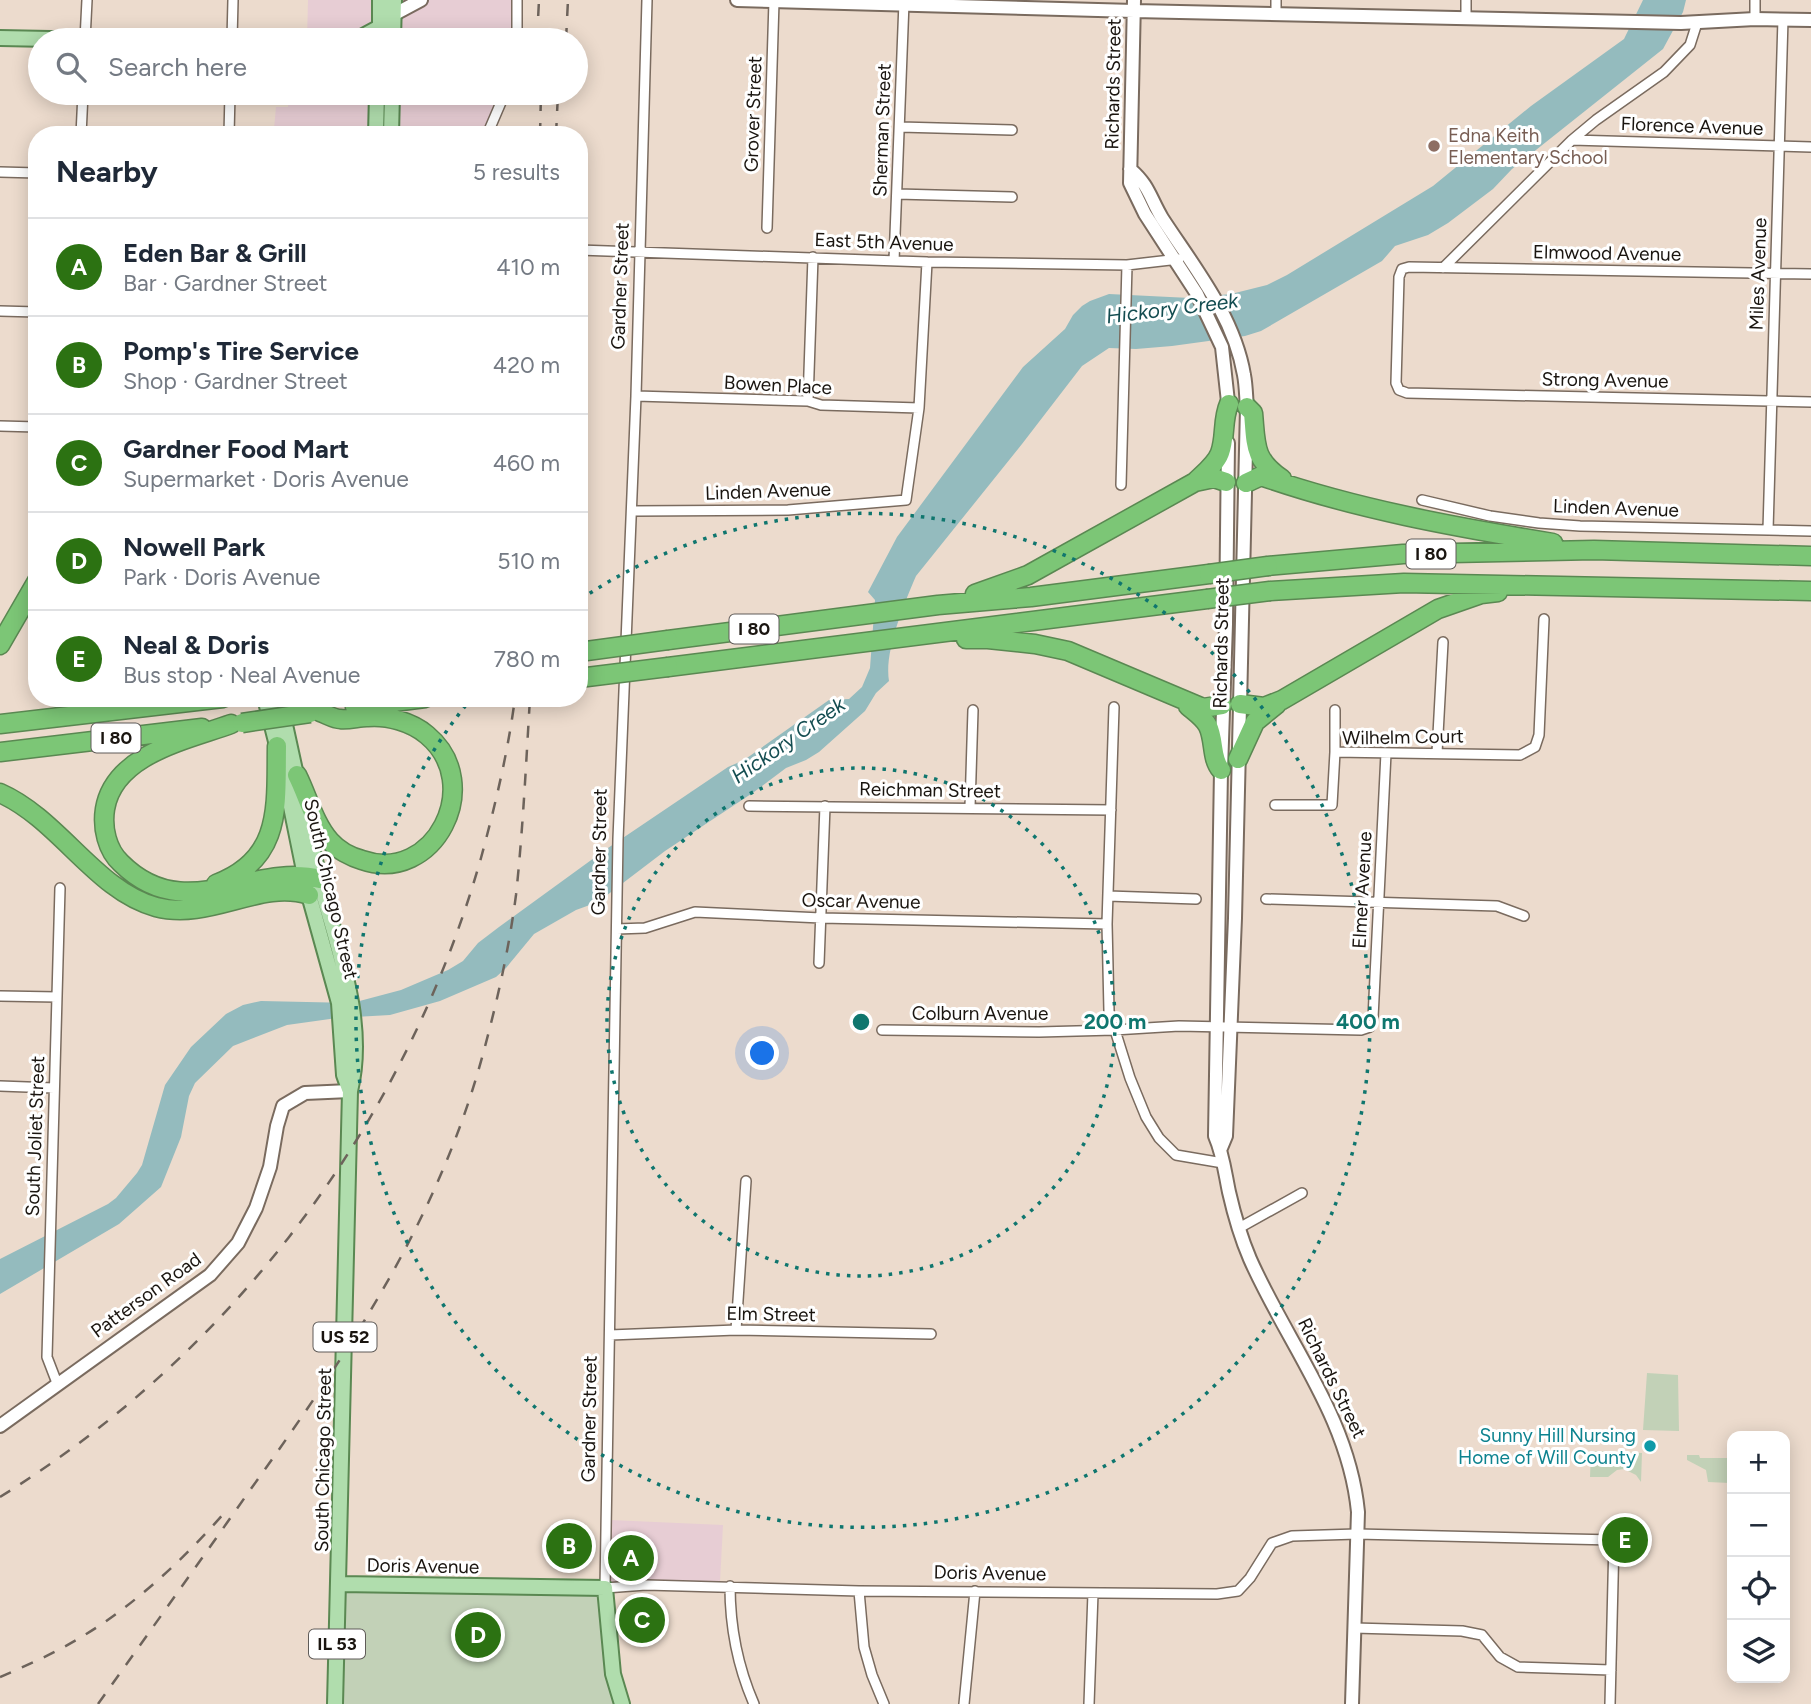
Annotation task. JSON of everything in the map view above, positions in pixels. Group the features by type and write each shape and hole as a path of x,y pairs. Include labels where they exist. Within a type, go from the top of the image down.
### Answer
{"highway":[{"path":"938,605 1028,575 1195,482 1221,451 1224,415 1229,404"},
{"path":"1247,407 1253,414 1257,454 1269,470 1296,489"},
{"path":"1246,482 1261,476 1296,489 1449,526 1594,550"},
{"path":"1195,482 1214,478 1226,482"},
{"name":"I 80","path":"588,651 938,605 1031,597 1268,566 1403,554 1594,550 1811,556"},
{"name":"I 80","path":"588,677 1270,591 1404,583 1811,591"},
{"path":"1238,759 1255,722 1282,700 1438,609 1481,594 1564,585"},
{"path":"0,645 28,597"},
{"path":"931,635 949,640 988,639 1035,644 1068,651 1203,708 1231,705 1264,707 1282,700"},
{"path":"1183,701 1208,726 1215,759 1221,770"},
{"name":"I 80","path":"0,724 144,707"},
{"name":"I 80","path":"0,752 359,707"},
{"path":"297,775 310,800 318,825 332,844 351,857 370,863 394,863 412,857 430,844 443,828 450,812 454,791 451,769 441,750 426,734 406,723 384,718 372,716 340,719 315,713"},
{"path":"237,723 155,751 134,765 117,781 107,799 103,820 107,842 117,859 134,876 155,887 177,892 222,889 287,875 313,877"},
{"path":"199,890 243,870 258,854 271,831 276,810 277,746"},
{"path":"0,793 36,815 116,887 149,905 196,910 279,890 309,895"}],"main road":[{"path":"380,0 380,28"},
{"path":"383,28 394,8"},
{"path":"393,28 394,8"},
{"path":"0,37 28,38"},
{"path":"376,126 377,105"},
{"path":"391,126 392,105"},
{"name":"South Chicago Street","path":"267,707 338,972 339,1003 354,1074 350,1091 335,1704"},
{"name":"South Chicago Street","path":"281,707 297,775 313,877 309,895 338,972"},
{"name":"Doris Avenue","path":"339,1584 605,1588"},
{"name":"Gardner Street","path":"605,1588 613,1674 622,1704"}],"street":[{"path":"86,28 87,0"},
{"path":"232,28 233,0"},
{"path":"394,8 421,0"},
{"path":"517,0 517,28"},
{"name":"Gardner Street","path":"605,1588 618,839 632,512 648,0"},
{"path":"737,0 1276,7 1466,18 1681,23 1755,19 1811,20"},
{"path":"1466,0 1466,18"},
{"path":"1755,0 1755,19"},
{"name":"Grover Street","path":"767,228 774,1"},
{"name":"Sherman Street","path":"894,261 904,2"},
{"name":"Richards Street","path":"1134,6 1130,183 1145,214 1181,258 1236,344 1244,375 1247,407 1241,581 1231,705 1221,770 1224,1027"},
{"name":"Miles Avenue","path":"1768,530 1783,19"},
{"path":"1443,268 1572,140 1664,72 1690,45 1697,23"},
{"path":"81,126 82,105"},
{"path":"229,126 230,105"},
{"path":"491,126 500,105"},
{"path":"900,127 1012,130"},
{"name":"Florence Avenue","path":"1572,140 1811,147"},
{"path":"0,172 28,173"},
{"path":"897,194 1012,197"},
{"name":"East 5th Avenue","path":"588,250 927,262 1127,265 1181,258"},
{"path":"807,401 813,257"},
{"path":"919,408 927,262"},
{"path":"1121,485 1127,265"},
{"name":"Elmwood Avenue","path":"1399,390 1396,383 1399,277 1402,269 1811,274"},
{"name":"Richards Street","path":"1203,292 1222,346 1229,404 1226,624 1231,705 1238,759 1224,1027 1215,1136 1239,1228 1250,1258 1344,1444 1355,1482 1358,1512 1352,1704"},
{"path":"0,311 28,312"},
{"name":"Strong Avenue","path":"1399,390 1407,393 1811,402"},
{"name":"Bowen Place","path":"636,396 807,401 821,405 919,408"},
{"name":"Linden Avenue","path":"632,512 788,510 906,500 919,408"},
{"path":"0,426 28,427"},
{"path":"1226,482 1246,482"},
{"name":"Linden Avenue","path":"1422,499 1490,516 1539,523 1811,531"},
{"name":"Wilhelm Court","path":"1275,805 1332,805 1335,752 1520,755 1535,747 1539,735 1544,619"},
{"path":"1437,753 1443,642"},
{"path":"1114,707 1107,924 1109,1011 1146,1116 1159,1138 1176,1155 1223,1163"},
{"path":"970,807 973,710"},
{"path":"1335,710 1335,752"},
{"name":"Elmer Avenue","path":"1370,1027 1373,1018 1386,753"},
{"name":"Reichman Street","path":"749,806 1111,810"},
{"path":"819,963 825,806"},
{"name":"South Joliet Street","path":"57,1382 47,1357 60,888"},
{"path":"1108,896 1196,899"},
{"path":"1266,899 1497,906 1524,916"},
{"name":"Oscar Avenue","path":"617,929 645,928 695,912 821,918 1107,924"},
{"path":"0,996 57,998"},
{"name":"Colburn Avenue","path":"882,1030 1114,1030 1179,1026 1361,1030 1370,1027"},
{"path":"0,1086 54,1088"},
{"name":"Patterson Road","path":"0,1426 57,1382 210,1275 238,1243 256,1208 271,1167 277,1126 284,1106 304,1093 350,1091"},
{"path":"736,1330 746,1181"},
{"path":"1239,1228 1302,1193"},
{"name":"Elm Street","path":"610,1335 736,1330 931,1334"},
{"name":"Doris Avenue","path":"605,1588 646,1585 859,1591 1217,1594 1238,1591 1250,1578 1272,1543 1292,1536 1357,1534 1614,1540 1611,1670"},
{"path":"730,1586 730,1620 736,1653 754,1704"},
{"path":"859,1591 864,1647 884,1704"},
{"path":"964,1704 975,1591"},
{"path":"1089,1704 1093,1593"},
{"path":"1354,1628 1462,1631 1482,1635 1500,1657 1518,1667 1611,1670 1610,1704"}],"shaded area":[{"path":"308,0 387,0 387,17 416,0 516,0 515,28 307,28"},
{"path":"497,105 488,126 274,126 276,107"},
{"path":"610,1520 723,1525 720,1582 608,1586"}],"green space":[{"path":"1647,1373 1678,1375 1679,1431 1643,1430"},
{"path":"1591,1451 1642,1453 1641,1482 1636,1475 1624,1469 1617,1470 1608,1477 1590,1477"},
{"path":"1687,1455 1727,1458 1727,1483 1708,1482 1706,1470 1687,1460"},
{"path":"344,1588 609,1593 618,1677 628,1704 340,1704"}],"water":[{"name":"Hickory Creek","path":"1643,0 1686,0 1683,12 1663,49 1448,223 1428,235 1395,246 1382,261 1261,331 1245,336 1172,346 1109,348 1082,366 916,576 892,642 889,681 876,693 865,711 819,752 786,768 665,851 598,902 576,910 534,934 496,977 440,1001 390,1015 337,1018 287,1025 233,1046 195,1083 189,1096 181,1137 161,1187 119,1224 0,1294 0,1259 108,1204 137,1173 142,1165 165,1085 191,1047 226,1014 243,1005 261,1001 352,1003 401,990 448,970 463,961 478,943 605,850 728,767 744,760 829,700 849,699 862,687 870,668 875,600 868,592 897,537 1023,367 1065,329 1082,306 1109,294 1190,298 1231,294 1267,285 1287,275 1433,186 1531,106 1624,39"}],"railway":[{"path":"538,28 539,0"},
{"path":"567,28 568,0"},
{"path":"540,126 541,105"},
{"path":"556,126 557,105"},
{"path":"0,1497 85,1439 163,1373 235,1301 300,1222 358,1138 407,1049 448,956 481,858 505,759 514,707"},
{"path":"98,1704 320,1390 386,1284 441,1174 464,1115 483,1054 506,955 518,870 529,707"},
{"path":"0,1677 63,1647 122,1610 177,1563 226,1511"}],"place":[{"name":"Edna Keith Elementary School","path":"1434,146"},
{"name":"Sunny Hill Nursing Home of Will County","path":"1650,1446"},
{"name":"Neal & Doris","path":"1625,1540"},
{"name":"Pomp's Tire Service","path":"569,1546"},
{"name":"Eden Bar & Grill","path":"631,1558"},
{"name":"Gardner Food Mart","path":"642,1620"},
{"name":"Nowell Park","path":"478,1635"}]}
